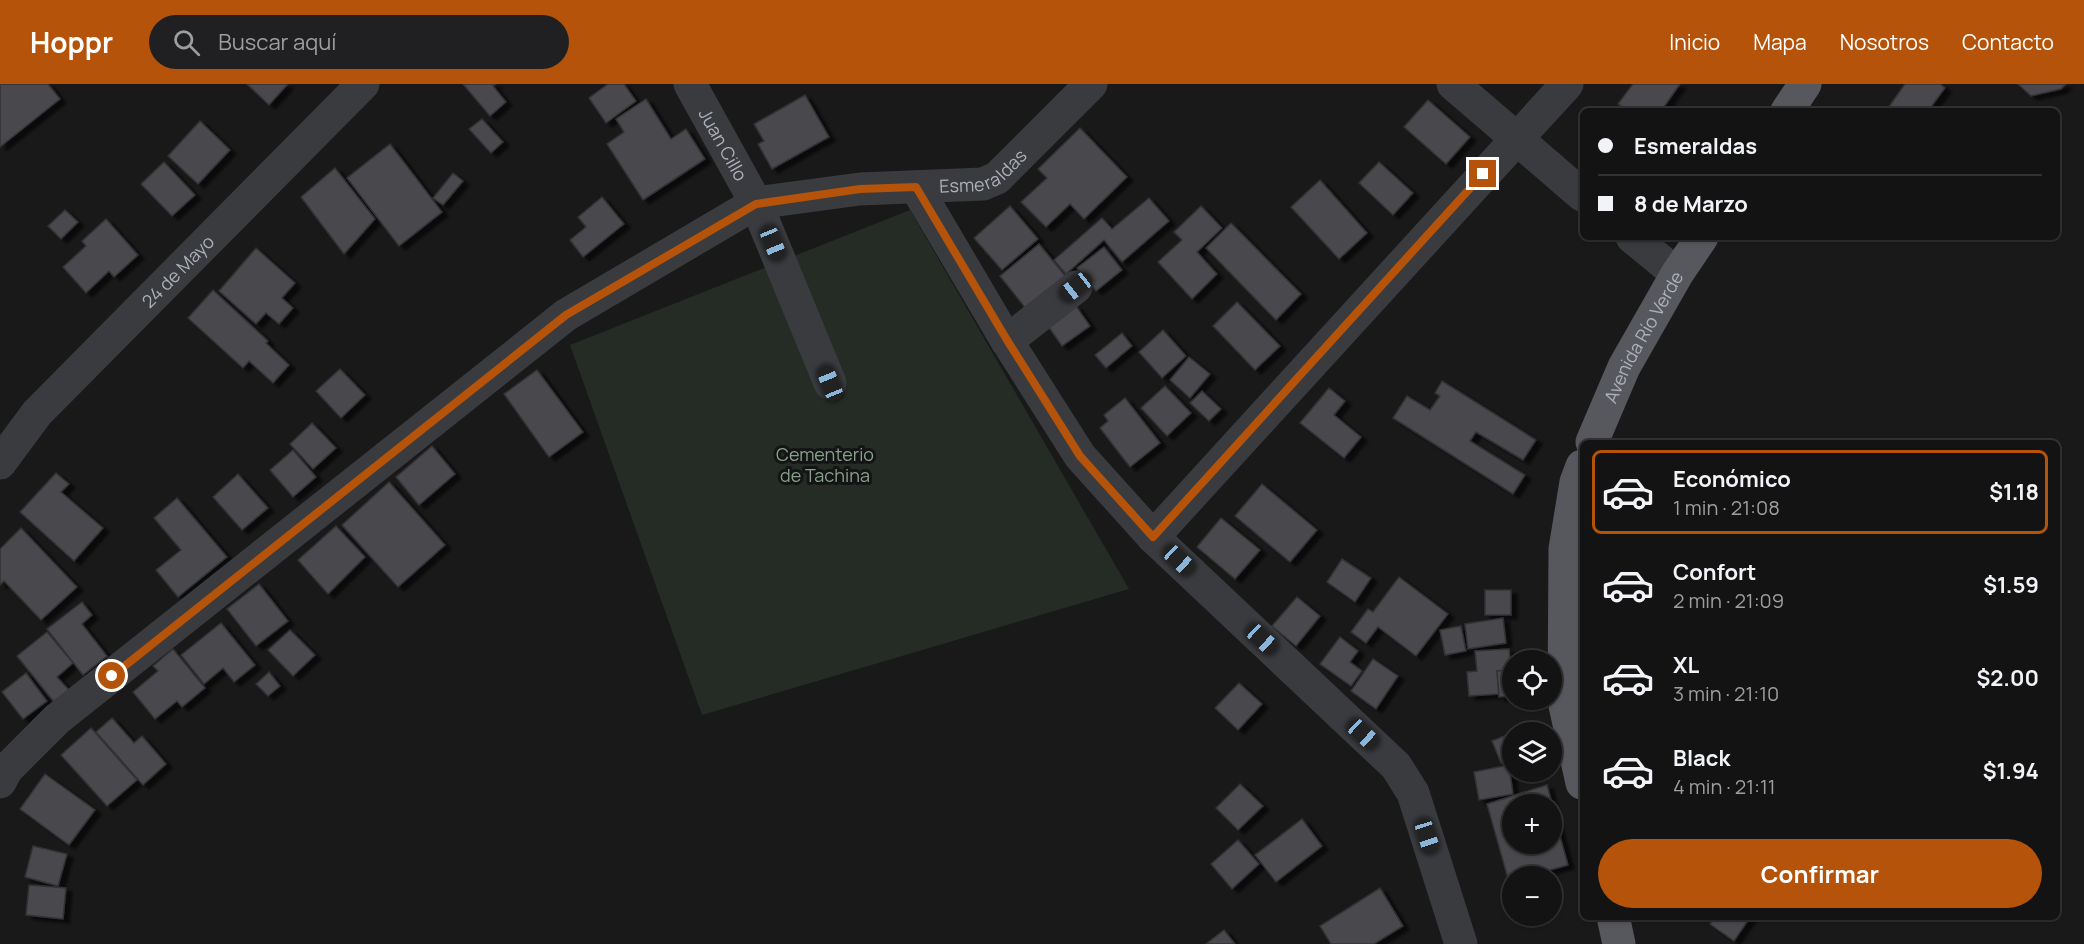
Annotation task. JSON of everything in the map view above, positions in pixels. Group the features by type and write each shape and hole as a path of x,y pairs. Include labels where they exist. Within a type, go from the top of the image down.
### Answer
{"main road":[{"path":"1789,108 1805,84"},
{"name":"Avenida Río Verde","path":"1593,440 1624,367 1677,274 1700,240"},
{"path":"1580,471 1576,482 1565,549 1564,701 1580,774"},
{"path":"1614,920 1619,944"}],"street":[{"name":"24 de Mayo","path":"0,463 36,413 363,84"},
{"name":"Juan Cillo","path":"690,84 756,204 830,383"},
{"name":"Esmeraldas","path":"0,782 7,769 57,719 566,315 756,204 860,189 983,184 997,178 1091,84"},
{"path":"1453,84 1580,193"},
{"path":"1153,537 1567,84"},
{"path":"916,187 1007,340 1080,456 1153,537 1396,766 1413,793 1461,944"},
{"path":"1636,240 1677,274"},
{"path":"1007,340 1076,287"}],"green space":[{"name":"Cementerio de Tachina","path":"910,210 1129,589 702,715 570,345"}],"building":[{"path":"0,84 48,84 60,99 0,147"},
{"path":"247,84 288,84 269,105"},
{"path":"463,84 496,84 493,86 506,102 490,116"},
{"path":"608,84 624,84 636,101 606,123 589,98"},
{"path":"1633,84 1680,84 1663,108 1624,108 1618,104"},
{"path":"1905,84 1940,84 1945,88 1930,108 1888,108"},
{"path":"2018,84 2066,84 2061,89 2031,96"},
{"path":"805,95 829,137 772,169 758,144 764,141 754,124"},
{"path":"646,99 671,139 686,129 705,159 643,200 607,144 624,132 616,119"},
{"path":"1428,100 1470,137 1446,164 1404,127"},
{"path":"482,119 503,142 491,153 469,129"},
{"path":"200,121 230,150 198,184 168,156"},
{"path":"1080,128 1127,177 1084,219 1070,204 1046,227 1021,202 1047,178 1038,169"},
{"path":"390,144 442,212 399,246 347,178"},
{"path":"164,162 195,195 172,216 141,184"},
{"path":"1379,162 1413,193 1393,215 1359,183"},
{"path":"335,168 375,219 344,254 301,197"},
{"path":"453,173 463,181 443,205 433,198"},
{"path":"1320,180 1367,233 1339,259 1291,207"},
{"path":"602,197 624,224 583,257 570,240 586,227 578,217"},
{"path":"1149,198 1169,221 1122,262 1104,240 1066,274 1054,260 1102,218 1112,229"},
{"path":"1010,206 1038,239 1002,270 974,238"},
{"path":"1201,206 1222,228 1197,252 1217,274 1192,299 1158,262 1182,240 1174,232"},
{"path":"65,210 78,222 61,239 48,226"},
{"path":"106,219 138,255 114,277 109,271 86,293 63,267 86,246 82,241"},
{"path":"1231,223 1301,294 1276,320 1206,248"},
{"path":"1039,244 1067,278 1027,310 1000,276"},
{"path":"1104,247 1122,270 1096,291 1077,268"},
{"path":"256,248 295,283 282,298 293,308 279,324 266,313 256,324 219,291"},
{"path":"213,290 268,341 266,343 289,365 273,383 249,361 243,368 188,318"},
{"path":"1237,302 1280,346 1255,370 1213,326"},
{"path":"1076,306 1090,326 1062,346 1048,326"},
{"path":"1163,330 1186,356 1162,378 1139,352"},
{"path":"1122,333 1132,346 1106,368 1095,355"},
{"path":"1189,357 1210,374 1190,398 1170,380"},
{"path":"340,369 365,395 341,418 316,391"},
{"path":"537,370 583,432 549,457 504,394"},
{"path":"1442,381 1536,440 1523,460 1476,432 1470,441 1525,475 1513,494 1393,418 1407,396 1430,410 1440,396 1435,393"},
{"path":"1165,386 1191,413 1167,436 1141,408"},
{"path":"1329,388 1345,401 1334,415 1361,437 1344,458 1300,423"},
{"path":"1202,391 1221,409 1209,421 1190,403"},
{"path":"1125,398 1160,443 1130,467 1100,428 1108,421 1104,415"},
{"path":"312,423 336,448 313,469 290,444"},
{"path":"432,446 455,474 419,505 396,477"},
{"path":"293,450 316,477 293,497 270,470"},
{"path":"56,473 69,484 61,492 103,528 74,561 20,512"},
{"path":"238,474 268,508 242,530 213,497"},
{"path":"389,482 445,545 398,587 342,525"},
{"path":"1262,484 1317,530 1290,562 1235,516"},
{"path":"177,498 227,557 178,597 156,570 181,550 154,518"},
{"path":"1221,518 1260,550 1235,579 1197,547"},
{"path":"336,526 365,557 328,594 298,560"},
{"path":"21,528 77,587 41,620 4,581 0,585 0,549"},
{"path":"1342,559 1371,578 1355,602 1327,582"},
{"path":"1399,577 1448,614 1416,656 1378,627 1366,643 1351,632 1368,609 1373,612"},
{"path":"259,584 288,621 256,646 227,609"},
{"path":"1485,590 1511,590 1511,615 1485,615"},
{"path":"1297,597 1320,616 1296,646 1272,626"},
{"path":"82,602 92,615 82,624 107,656 83,675 47,629"},
{"path":"1503,618 1506,643 1468,649 1465,624"},
{"path":"221,623 255,665 234,682 223,668 204,684 181,655"},
{"path":"1461,626 1466,651 1445,655 1440,630"},
{"path":"290,630 315,655 293,676 268,650"},
{"path":"47,632 73,663 57,677 69,690 54,702 17,656"},
{"path":"1340,637 1358,651 1350,662 1362,671 1351,686 1320,664"},
{"path":"173,649 205,688 182,707 177,701 155,719 133,692 158,671 153,666"},
{"path":"1509,649 1502,650 1502,671 1497,671 1499,694 1469,696 1467,672 1477,671 1475,651"},
{"path":"1373,659 1398,676 1376,709 1351,691"},
{"path":"1497,671 1502,671 1502,697 1499,697"},
{"path":"269,672 280,686 268,696 256,684"},
{"path":"26,673 47,701 23,719 2,692"},
{"path":"1239,683 1262,704 1238,730 1215,708"},
{"path":"112,718 134,743 142,736 166,764 143,785 96,732"},
{"path":"91,728 137,780 107,806 61,755"},
{"path":"1502,737 1502,763 1501,763 1492,741"},
{"path":"1502,766 1502,782 1511,782 1513,794 1502,794 1502,796 1479,800 1474,772"},
{"path":"45,774 95,810 69,845 20,809"},
{"path":"1240,784 1263,806 1238,830 1216,808"},
{"path":"1547,785 1549,794 1519,794"},
{"path":"1502,799 1502,854 1562,854 1562,844 1568,865 1504,866 1487,804"},
{"path":"1302,819 1322,846 1276,882 1255,855"},
{"path":"1238,840 1259,864 1232,889 1211,864"},
{"path":"33,846 67,854 58,886 25,877"},
{"path":"29,885 66,888 63,919 26,915"},
{"path":"1380,888 1403,926 1374,944 1331,944 1320,926"},
{"path":"1712,920 1748,920 1734,941 1710,924"},
{"path":"1224,930 1235,944 1206,944"}],"route":[{"path":"112,676 566,315 756,204 860,189 916,187 1007,340 1080,456 1153,537 1483,174"}]}
